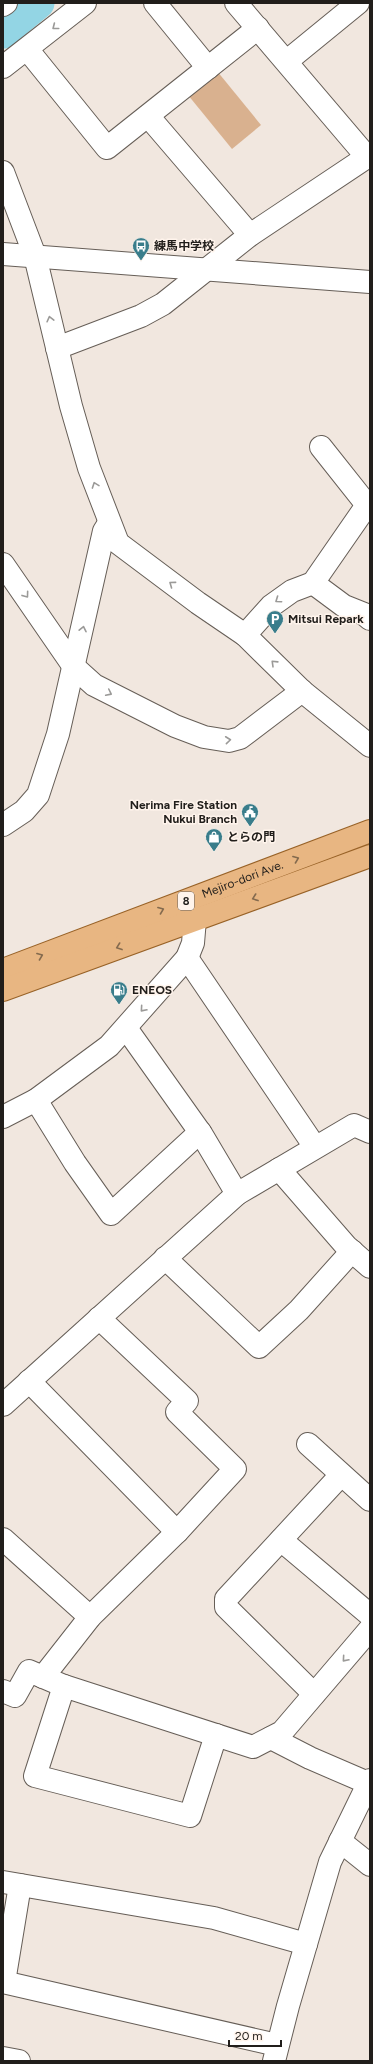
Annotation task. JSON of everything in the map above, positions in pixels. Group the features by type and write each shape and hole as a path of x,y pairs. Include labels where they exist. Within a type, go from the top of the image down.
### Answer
{"main road":[{"name":"Mejiro-dori Ave.","path":"3,970 370,832"},
{"name":"Mejiro-dori Ave.","path":"3,990 370,856"}],"street":[{"path":"3,67 85,3"},
{"path":"155,3 208,68"},
{"path":"57,348 141,316 163,304 250,235 369,156 236,3"},
{"path":"287,61 358,3"},
{"path":"27,49 107,148 258,28"},
{"path":"148,116 250,235"},
{"path":"3,172 35,256 57,348 89,468 109,523 121,548 245,635 302,691 370,746"},
{"path":"3,254 370,282"},
{"path":"245,635 271,606 292,591 313,583 367,505 321,447"},
{"path":"3,824 24,811 38,795 58,734 104,531 109,523"},
{"path":"3,564 74,667 94,685 175,726 204,737 220,741 229,741 240,738 302,691"},
{"path":"313,583 344,606 364,614 370,619"},
{"path":"3,1117 36,1100 108,1046 126,1028 187,958 193,943 195,919"},
{"path":"187,958 316,1147"},
{"path":"126,1028 200,1132 237,1194"},
{"path":"36,1100 75,1163 111,1214 200,1132"},
{"path":"3,1405 237,1194 354,1125 362,1127 370,1132"},
{"path":"279,1169 352,1251 370,1267"},
{"path":"165,1258 259,1347 299,1310 352,1251"},
{"path":"43,1677 90,1617 177,1532 235,1469 177,1412 187,1401 99,1318"},
{"path":"29,1381 177,1532"},
{"path":"308,1444 370,1500"},
{"path":"314,1694 226,1607 226,1599 341,1475"},
{"path":"3,1539 90,1617"},
{"path":"281,1540 370,1615"},
{"path":"3,1691 15,1696 29,1671 64,1686 253,1747 282,1732 370,1629"},
{"path":"64,1686 34,1776 190,1816 216,1735"},
{"path":"271,1738 310,1758 369,1781 330,1862 276,2053 3,1982 12,1883 214,1918 306,1944"},
{"path":"340,1841 370,1865"},
{"path":"3,2058 20,2061"}],"shaded area":[{"path":"217,71 261,125 232,149 188,95"}],"waterway":[{"path":"3,33 39,3"}],"place":[{"name":"練馬中学校","path":"141,261"},
{"name":"Mitsui Repark","path":"275,634"},
{"name":"Nerima Fire Station Nukui Branch","path":"250,827"},
{"name":"とらの門","path":"214,852"},
{"name":"ENEOS","path":"119,1005"}]}
